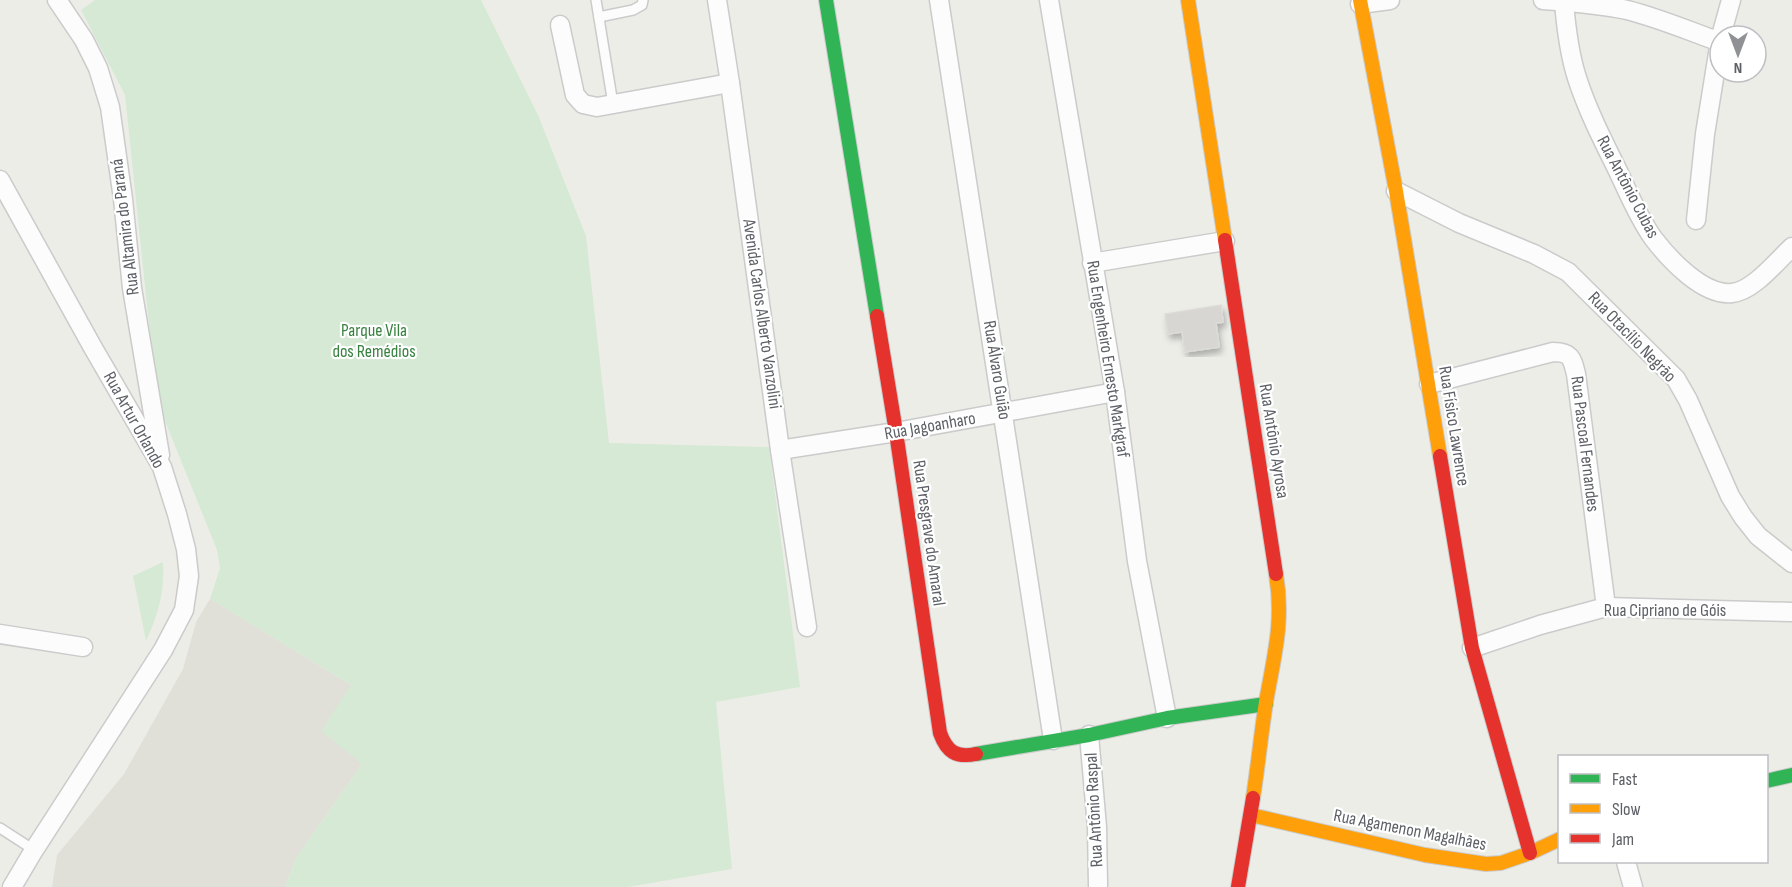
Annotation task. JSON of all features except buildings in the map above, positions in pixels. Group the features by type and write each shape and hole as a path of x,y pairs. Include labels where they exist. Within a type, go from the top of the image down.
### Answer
{"street":[{"name":"Rua Altamira do Paraná","path":"57,0 84,40 98,68 110,107 123,199 132,288 162,466"},
{"name":"Avenida Carlos Alberto Vanzolini","path":"717,0 807,627"},
{"name":"Rua Presgrave do Amaral","path":"826,0 896,432 943,744 954,754 967,756 1089,735 1167,718 1266,704"},
{"name":"Rua Álvaro Guião","path":"939,0 1053,740"},
{"name":"Rua Engenheiro Ernesto Markgraf","path":"1049,0 1115,392 1137,561 1167,718"},
{"name":"Rua Antônio Ayrosa","path":"1188,0 1280,599 1279,632 1238,887"},
{"path":"1360,2 1390,0"},
{"path":"1543,0 1627,10 1708,38"},
{"path":"1724,24 1731,0"},
{"name":"Rua Físico Lawrence","path":"1360,2 1396,191 1472,648 1530,853"},
{"name":"Rua Antônio Cubas","path":"1564,2 1567,39 1577,78 1598,129 1636,210 1653,237 1672,260 1700,284 1719,293 1731,293 1742,291 1756,282 1792,247"},
{"path":"560,26 575,95 583,104 597,107 730,82"},
{"path":"1696,220 1705,134 1713,84"},
{"name":"Rua Artur Orlando","path":"0,180 162,466 186,549 189,576 184,610 164,650 34,849 12,887"},
{"name":"Rua Otacílio Negrão","path":"1396,191 1459,223 1534,254 1568,272 1676,379 1688,400 1730,496 1743,517 1758,536 1792,563"},
{"path":"1092,263 1225,242"},
{"name":"Rua Pascoal Fernandes","path":"1429,384 1553,352 1569,355 1576,374 1606,607"},
{"name":"Rua Jagoanharo","path":"780,450 896,432 1115,392"},
{"name":"Rua Cipriano de Góis","path":"1472,648 1606,607 1792,612"},
{"path":"0,634 83,647"},
{"name":"Rua Antônio Raspal","path":"1089,735 1097,827 1098,885"},
{"path":"1768,781 1792,775"},
{"name":"Rua Agamenon Magalhães","path":"1251,815 1425,855 1486,864 1501,863 1558,840"},
{"path":"1627,863 1633,887"}],"lane":[{"path":"596,0 613,104"},
{"path":"599,17 633,10 642,5 643,0"},
{"path":"0,828 34,849"}],"shaded area":[{"path":"210,599 351,685 362,764 296,858 285,887 52,887 57,855 124,774 183,669 196,622"}],"green space":[{"name":"Parque Vila dos Remédios","path":"95,0 481,0 538,115 586,236 609,443 769,447 800,687 716,702 732,869 628,887 285,887 296,858 362,764 321,731 351,685 210,599 220,568 217,550 157,401 125,95 81,10"},
{"path":"163,562 160,603 146,641 133,576"}],"traffic: fast":[{"path":"826,0 877,316"},
{"path":"976,754 1089,735 1167,718 1266,704"},
{"path":"1768,781 1792,775"}],"traffic: slow":[{"path":"1188,0 1225,240"},
{"path":"1360,0 1396,191 1440,456"},
{"path":"1253,798 1277,639 1279,608 1276,574"},
{"path":"1251,815 1425,855 1486,864 1501,863 1558,840"}],"traffic: jam":[{"path":"1225,240 1276,574"},
{"path":"877,316 940,733 946,745 953,752 963,755 976,754"},
{"path":"1440,456 1472,648 1530,853"},
{"path":"1238,887 1253,798"}]}
